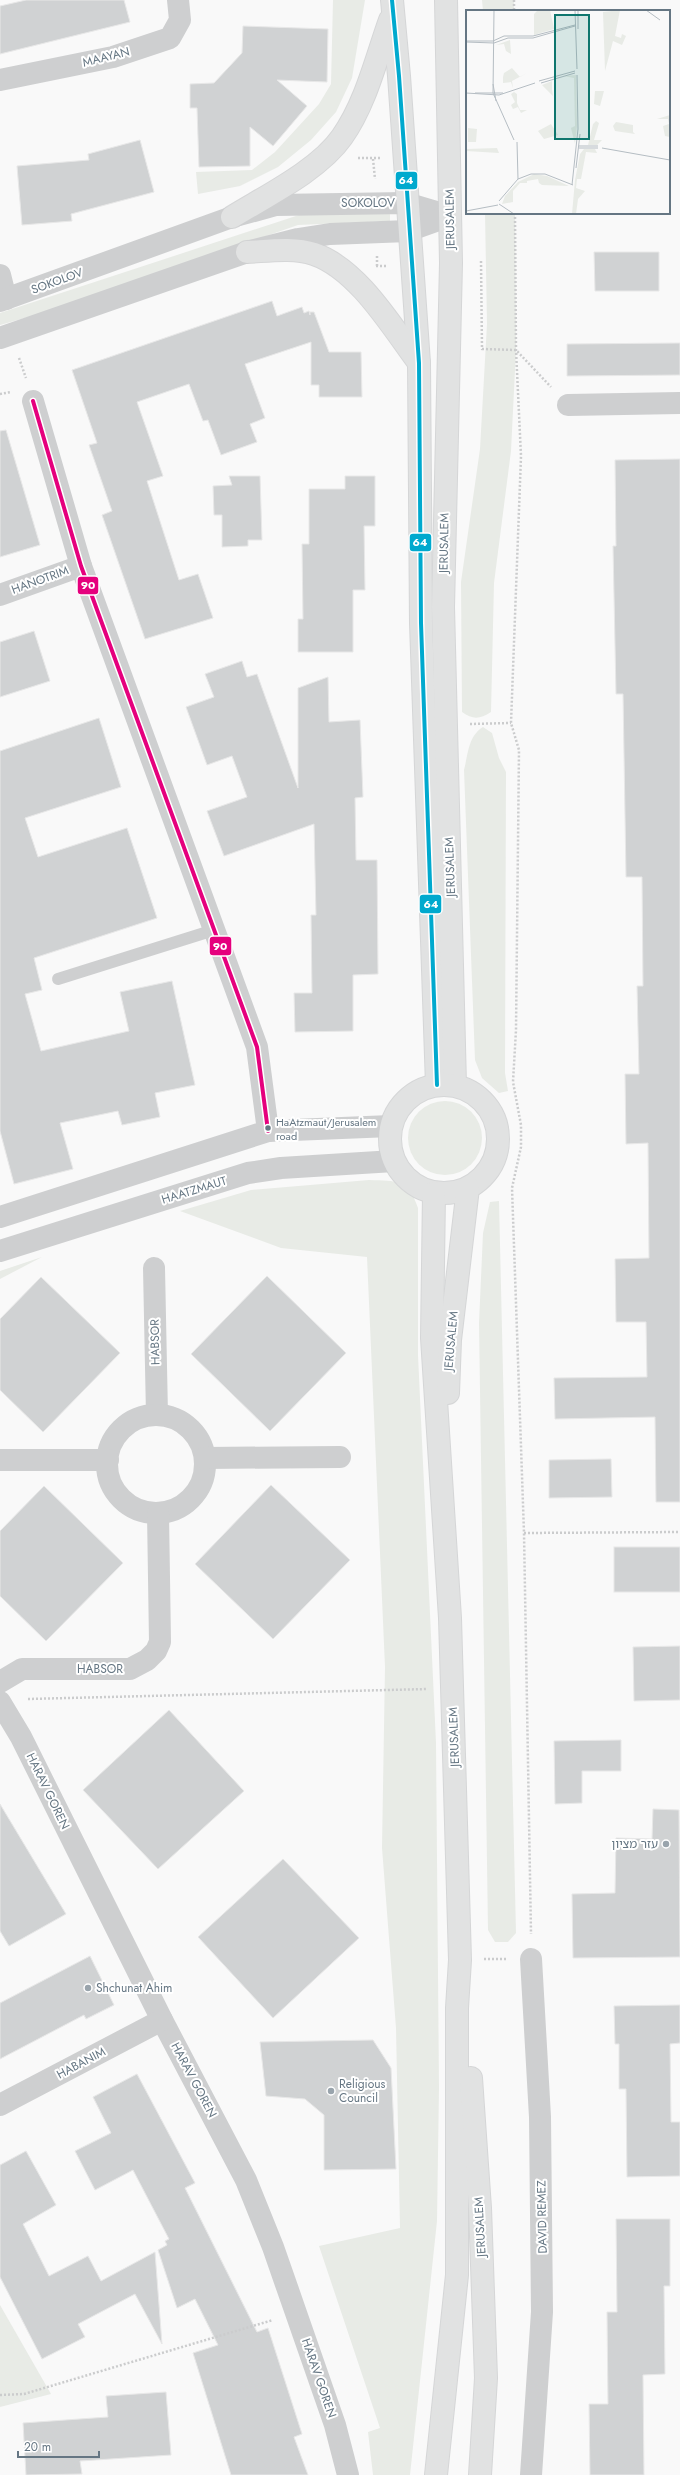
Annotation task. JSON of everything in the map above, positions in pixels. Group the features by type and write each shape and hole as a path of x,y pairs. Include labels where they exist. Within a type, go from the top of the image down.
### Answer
{"main road":[{"name":"JERUSALEM","path":"446,0 451,263 443,607 446,724 446,1085"},
{"name":"JERUSALEM","path":"392,7 399,76 406,203 419,363 421,623 446,1085"},
{"path":"232,217 307,171 341,138 357,111 392,7"},
{"path":"247,252 288,250 307,253 336,265 354,280 419,363"},
{"path":"446,1085 470,1091 487,1105 498,1125 500,1140 497,1155 491,1169 481,1180 468,1188 451,1193 434,1193 412,1183 403,1175 394,1160 390,1143 391,1126 397,1111 408,1098 421,1089 446,1085"},
{"name":"JERUSALEM","path":"442,1494 450,1340 468,1188"},
{"name":"JERUSALEM","path":"434,1193 432,1338 450,1618 460,1970 457,2008 457,2275 436,2475"},
{"name":"JERUSALEM","path":"460,1970 466,2010 480,2208 486,2378 480,2475"}],"street":[{"name":"MAAYAN","path":"0,80 112,56 170,38 180,20 178,0"},
{"name":"SOKOLOV","path":"3,300 232,217 276,205 406,203 450,216"},
{"path":"0,338 247,252 298,239 330,234 408,231 450,216"},
{"path":"0,275 3,300"},
{"path":"30,391 81,566 257,1047 268,1131"},
{"path":"568,405 680,403"},
{"name":"HANOTRIM","path":"0,595 81,566"},
{"path":"0,1217 268,1131 391,1126"},
{"name":"HAATZMAUT","path":"0,1251 248,1173 281,1168 394,1160"},
{"name":"HABSOR","path":"154,1268 157,1415"},
{"path":"157,1415 170,1417 184,1424 196,1434 203,1448 205,1458 203,1478 196,1492 186,1504 172,1511 158,1513 140,1510 125,1502 114,1489 108,1474 108,1460 113,1441 124,1428 138,1419 157,1415"},
{"path":"205,1458 340,1457"},
{"path":"0,1460 108,1460"},
{"name":"HABSOR","path":"0,1682 22,1670 130,1669 147,1660 156,1651 160,1642 158,1513"},
{"name":"HARAV GOREN","path":"2,1705 162,2020 246,2180 274,2247 335,2425 348,2475"},
{"name":"DAVID REMEZ","path":"531,1959 540,2117 542,2312 531,2475"},
{"name":"HABANIM","path":"0,2105 162,2020"}],"lane":[{"path":"58,978 214,930"}],"path":[{"path":"353,158 383,158"},
{"path":"373,159 375,182"},
{"path":"460,1970 531,1959 524,1534 512,1188 521,1146 521,1125 513,1082 516,1030 519,750 511,723 521,456 516,350 515,214"},
{"path":"481,262 482,349 516,350 568,405"},
{"path":"19,356 30,391"},
{"path":"446,724 511,723"},
{"path":"524,1534 680,1532"},
{"path":"2,1705 19,1700 432,1689"},
{"path":"0,2395 24,2394 296,2313"}],"shaded area":[{"path":"333,0 365,0 352,78 336,112 311,140 278,167 240,186 198,194 196,172 252,170 275,152 319,104 331,84"},
{"path":"482,0 514,0 514,10 483,10"},
{"path":"390,212 390,221 298,225 49,311 0,325 0,313 299,215"},
{"path":"485,214 515,214 516,350 511,451 494,583 491,712 476,718 462,712 461,582 480,449 487,324"},
{"path":"483,727 492,733 499,758 506,772 505,1073 508,1091 499,1093 482,1078 475,1060 464,770 471,741 474,735"},
{"path":"445,1101 466,1107 476,1117 482,1138 476,1159 466,1169 445,1175 424,1169 414,1159 408,1138 414,1117 424,1107"},
{"path":"369,1180 387,1181 400,1184 410,1192 418,1208 418,1355 436,1743 439,2088 437,2221 410,2475 373,2475 368,2432 380,2428 319,2246 400,2228 396,2028 382,1848 385,1667 367,1257 281,1248 180,1211 251,1190"},
{"path":"499,1201 516,1933 508,1942 495,1942 488,1930 479,1323 483,1233 490,1202"},
{"path":"42,1257 0,1279 0,1271"},
{"path":"0,2305 51,2394 0,2407"}],"building":[{"path":"26,0 124,0 130,22 0,54 0,6"},
{"path":"243,26 328,29 327,82 277,80 307,106 273,146 250,127 250,166 199,167 197,108 190,108 190,84 214,83 242,53"},
{"path":"140,140 154,192 71,214 72,221 22,225 17,166 89,160 88,154"},
{"path":"594,252 659,252 659,291 595,291"},
{"path":"272,301 277,316 302,307 304,313 309,311 310,315 310,312 314,312 329,352 361,352 362,397 319,397 319,385 311,385 311,342 245,364 265,418 250,424 257,442 221,455 208,420 203,421 189,384 137,402 163,476 147,481 179,580 198,574 213,618 145,639 102,515 112,511 89,445 97,443 72,370"},
{"path":"680,343 680,375 567,376 567,344"},
{"path":"6,430 40,545 0,557 0,431"},
{"path":"680,459 680,1502 656,1502 655,1417 555,1419 554,1378 647,1377 646,1322 616,1322 615,1259 649,1258 648,1143 626,1144 625,1074 639,1074 637,986 643,986 642,877 626,877 623,694 616,694 613,546 616,546 615,460"},
{"path":"229,476 260,476 262,540 248,540 248,546 222,547 222,515 214,515 213,486 232,485"},
{"path":"345,476 375,476 375,526 364,526 365,590 353,590 353,652 298,652 298,619 303,619 302,544 309,544 309,489 345,489"},
{"path":"34,631 50,681 0,697 0,642"},
{"path":"242,661 247,677 257,674 298,788 298,688 328,677 329,722 360,720 363,797 355,798 356,860 377,860 378,974 353,975 353,1031 295,1032 294,993 312,993 311,915 316,915 314,824 224,856 207,811 247,797 232,756 207,765 186,707 214,697 205,674"},
{"path":"99,718 121,787 25,818 38,857 127,828 157,918 34,958 42,990 25,994 41,1051 129,1031 120,992 172,981 195,1085 155,1093 160,1117 122,1125 118,1111 60,1123 73,1169 14,1184 0,1131 0,751"},
{"path":"267,1276 346,1353 270,1431 191,1354"},
{"path":"41,1277 120,1353 43,1432 0,1390 0,1319"},
{"path":"611,1459 612,1497 549,1498 549,1460"},
{"path":"271,1485 350,1560 273,1639 195,1564"},
{"path":"44,1486 123,1563 46,1641 0,1596 0,1531"},
{"path":"614,1547 680,1547 680,1592 614,1592"},
{"path":"680,1646 680,1700 634,1701 633,1647"},
{"path":"169,1710 244,1791 158,1869 83,1790"},
{"path":"621,1740 621,1771 582,1771 582,1803 555,1804 554,1741"},
{"path":"0,1804 66,1914 9,1946 0,1931"},
{"path":"653,1809 679,1810 680,1957 573,1958 572,1894 615,1893 616,1838 652,1839"},
{"path":"283,1859 359,1938 273,2018 198,1937"},
{"path":"90,1956 114,2005 86,2019 84,2015 0,2059 0,2003"},
{"path":"680,2005 680,2043 670,2044 671,2122 680,2122 680,2176 627,2177 626,2089 619,2089 619,2044 615,2044 614,2006"},
{"path":"373,2040 391,2068 396,2169 324,2170 324,2115 305,2099 266,2096 260,2042"},
{"path":"137,2074 195,2183 185,2188 257,2332 268,2328 302,2434 294,2437 308,2475 231,2475 193,2353 218,2345 195,2299 177,2308 158,2250 167,2245 165,2241 169,2239 133,2170 95,2190 75,2151 111,2133 93,2097"},
{"path":"26,2151 56,2205 23,2224 49,2276 88,2256 101,2281 155,2252 162,2344 135,2294 78,2324 85,2337 42,2359 0,2277 0,2165"},
{"path":"616,2219 670,2219 670,2286 664,2286 665,2374 643,2375 644,2475 590,2475 589,2404 608,2404 607,2312 617,2312"},
{"path":"166,2392 171,2455 80,2461 82,2474 26,2475 23,2423 108,2417 106,2396"}],"transit line":[{"name":"64","path":"392,0 399,76 419,363 421,623 437,1085"},
{"name":"90","path":"33,401 81,566 257,1047 268,1131"}],"place":[{"name":"HaAtzmaut/Jerusalem road","path":"268,1128"},
{"name":"עזר מציון","path":"666,1844"},
{"name":"Shchunat Ahim","path":"88,1988"},
{"name":"Religious Council","path":"331,2091"}]}
